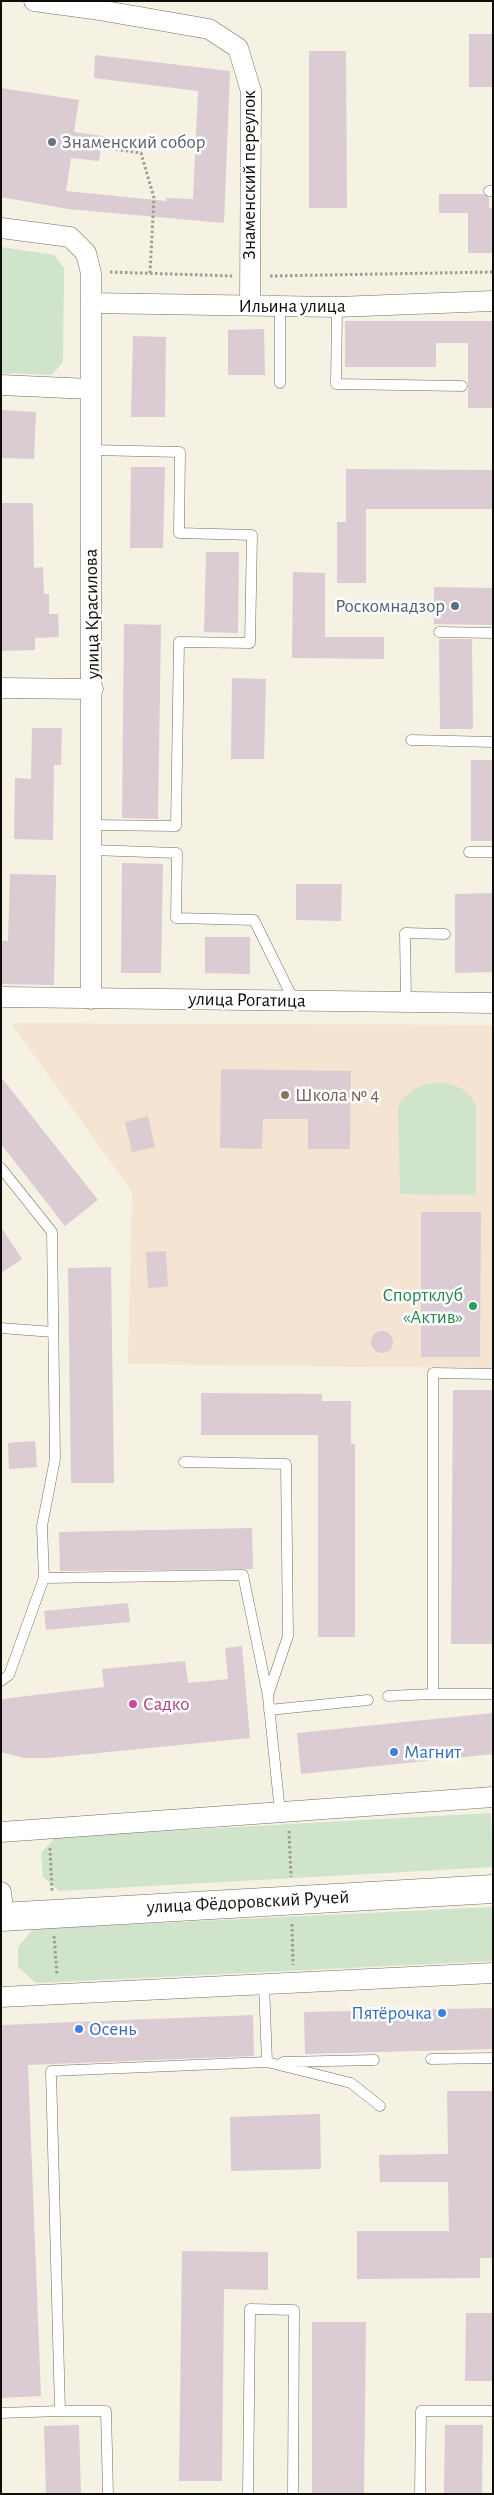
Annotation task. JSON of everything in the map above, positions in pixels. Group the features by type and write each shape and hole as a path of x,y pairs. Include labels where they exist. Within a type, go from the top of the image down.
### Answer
{"main road":[{"name":"улица Фёдоровский Ручей","path":"2,1909 493,1889"}],"street":[{"name":"Знаменский переулок","path":"34,1 93,5 209,29 238,48 251,91 250,306"},
{"name":"улица Красилова","path":"1,228 70,237 86,253 91,273 90,390 93,689 91,998"},
{"name":"Ильина улица","path":"91,303 337,307 493,301"},
{"path":"1,385 90,390"},
{"path":"1,688 93,689"},
{"name":"улица Рогатица","path":"1,997 493,1003"},
{"path":"1,1832 493,1797"},
{"path":"1,1997 493,1973"}],"lane":[{"path":"280,306 280,383"},
{"path":"337,307 336,384 462,386"},
{"path":"91,450 180,452 179,533 252,535 250,643 179,642 176,826 92,825"},
{"path":"439,632 493,633"},
{"path":"411,740 493,742"},
{"path":"92,850 177,853 176,918 254,920 294,1001"},
{"path":"469,852 493,852"},
{"path":"406,1002 405,933 445,934"},
{"path":"1,1168 52,1232 55,1459 42,1526 44,1578 5,1678"},
{"path":"1,1328 53,1332"},
{"path":"433,1694 433,1373 493,1374"},
{"path":"184,1462 286,1464 288,1636 268,1696"},
{"path":"44,1578 243,1576 268,1696 280,1812"},
{"path":"1,1666 5,1678"},
{"path":"388,1696 493,1694"},
{"path":"269,1710 368,1700"},
{"path":"264,1984 267,2062"},
{"path":"430,2059 493,2058"},
{"path":"60,2411 50,2071 267,2062 374,2060"},
{"path":"267,2062 351,2083 380,2106"},
{"path":"248,2494 250,2309 294,2310 293,2494"},
{"path":"420,2494 421,2410 493,2411"},
{"path":"1,2413 106,2411 108,2494"}],"path":[{"path":"101,147 141,153 154,198 150,272"},
{"path":"107,272 249,276 493,272"}],"shaded area":[{"path":"11,1023 493,1025 493,1368 128,1364 132,1192"}],"green space":[{"path":"1,247 54,255 64,268 63,362 52,375 1,373"},
{"path":"441,1082 462,1089 470,1096 476,1106 476,1195 400,1194 398,1107 410,1092 428,1084"},
{"path":"491,1813 493,1867 59,1891 43,1877 41,1853 56,1837"},
{"path":"492,1907 493,1961 36,1983 18,1967 18,1947 33,1929"}],"building":[{"path":"469,34 493,34 493,87 469,87"},
{"path":"309,51 346,51 347,208 309,208"},
{"path":"95,55 230,71 224,223 68,209 1,197 1,88 79,100 74,132 103,136 99,161 71,158 66,191 166,201 166,198 193,199 198,91 94,78"},
{"path":"439,194 483,194 489,198 489,208 493,208 493,253 468,253 468,213 439,213"},
{"path":"345,321 493,321 493,408 468,408 468,343 436,343 436,367 345,367"},
{"path":"264,329 265,375 228,375 228,330"},
{"path":"133,336 166,337 165,417 131,417"},
{"path":"1,410 36,412 34,459 1,458"},
{"path":"131,467 165,467 163,548 130,548"},
{"path":"346,469 493,470 493,509 366,509 366,583 337,583 337,522 346,522"},
{"path":"1,503 33,503 34,568 43,567 44,594 49,594 49,614 58,614 59,637 35,638 35,650 1,651"},
{"path":"206,552 239,552 238,633 204,632"},
{"path":"293,572 325,573 325,637 384,637 384,659 292,658"},
{"path":"434,587 493,588 493,625 434,624"},
{"path":"124,624 161,625 158,819 122,818"},
{"path":"439,639 472,639 473,729 440,729"},
{"path":"232,678 266,679 264,759 231,759"},
{"path":"32,728 62,728 61,765 54,765 53,840 14,839 15,778 31,779"},
{"path":"471,760 493,760 493,841 471,841"},
{"path":"122,863 163,864 161,973 121,973"},
{"path":"10,874 56,875 54,985 1,984 1,941 8,941"},
{"path":"296,884 342,884 341,921 296,920"},
{"path":"493,893 493,972 455,973 455,894"},
{"path":"205,937 250,937 250,974 205,973"},
{"name":"Школа № 4","path":"221,1069 351,1071 350,1149 308,1149 308,1119 263,1119 262,1149 220,1148"},
{"path":"1,1077 98,1200 65,1226 1,1144"},
{"path":"148,1116 155,1147 132,1152 125,1122"},
{"path":"421,1212 481,1212 480,1357 421,1357"},
{"path":"1,1227 22,1259 1,1273"},
{"path":"166,1251 168,1287 148,1288 146,1252"},
{"path":"111,1267 114,1483 71,1483 68,1268"},
{"path":"382,1331 390,1334 393,1342 390,1350 382,1353 374,1350 371,1342 374,1334"},
{"path":"453,1390 493,1390 492,1644 451,1644"},
{"path":"201,1393 322,1394 322,1401 351,1401 351,1444 355,1444 355,1637 318,1637 318,1435 201,1435"},
{"path":"35,1441 37,1467 9,1469 8,1443"},
{"path":"252,1528 253,1569 60,1571 59,1532"},
{"path":"128,1603 130,1622 46,1630 44,1611"},
{"name":"Садко","path":"242,1646 250,1738 48,1758 24,1758 1,1752 1,1699 104,1687 102,1669 185,1661 188,1683 228,1679 225,1648"},
{"path":"493,1713 493,1754 301,1774 297,1733"},
{"path":"493,2008 493,2049 305,2054 304,2012"},
{"path":"253,2015 254,2056 28,2065 41,2396 1,2398 1,2025"},
{"path":"447,2091 492,2091 493,2258 480,2258 480,2278 357,2279 357,2231 449,2231 448,2182 380,2182 379,2155 448,2154"},
{"path":"320,2114 321,2169 231,2171 230,2117"},
{"path":"182,2251 268,2252 268,2290 224,2289 222,2481 179,2481"},
{"path":"466,2313 493,2313 493,2381 465,2381"},
{"path":"312,2322 366,2322 364,2494 312,2494"},
{"path":"79,2425 81,2494 46,2494 44,2426"},
{"path":"445,2425 483,2425 482,2494 444,2494"}],"place":[{"name":"Знаменский собор","path":"52,142"},
{"name":"Роскомнадзор","path":"455,606"},
{"name":"Школа № 4","path":"285,1095"},
{"name":"Спортклуб «Актив»","path":"473,1306"},
{"name":"Садко","path":"133,1704"},
{"name":"Магнит","path":"394,1752"},
{"name":"Пятёрочка","path":"442,2013"},
{"name":"Осень","path":"79,2029"}]}
